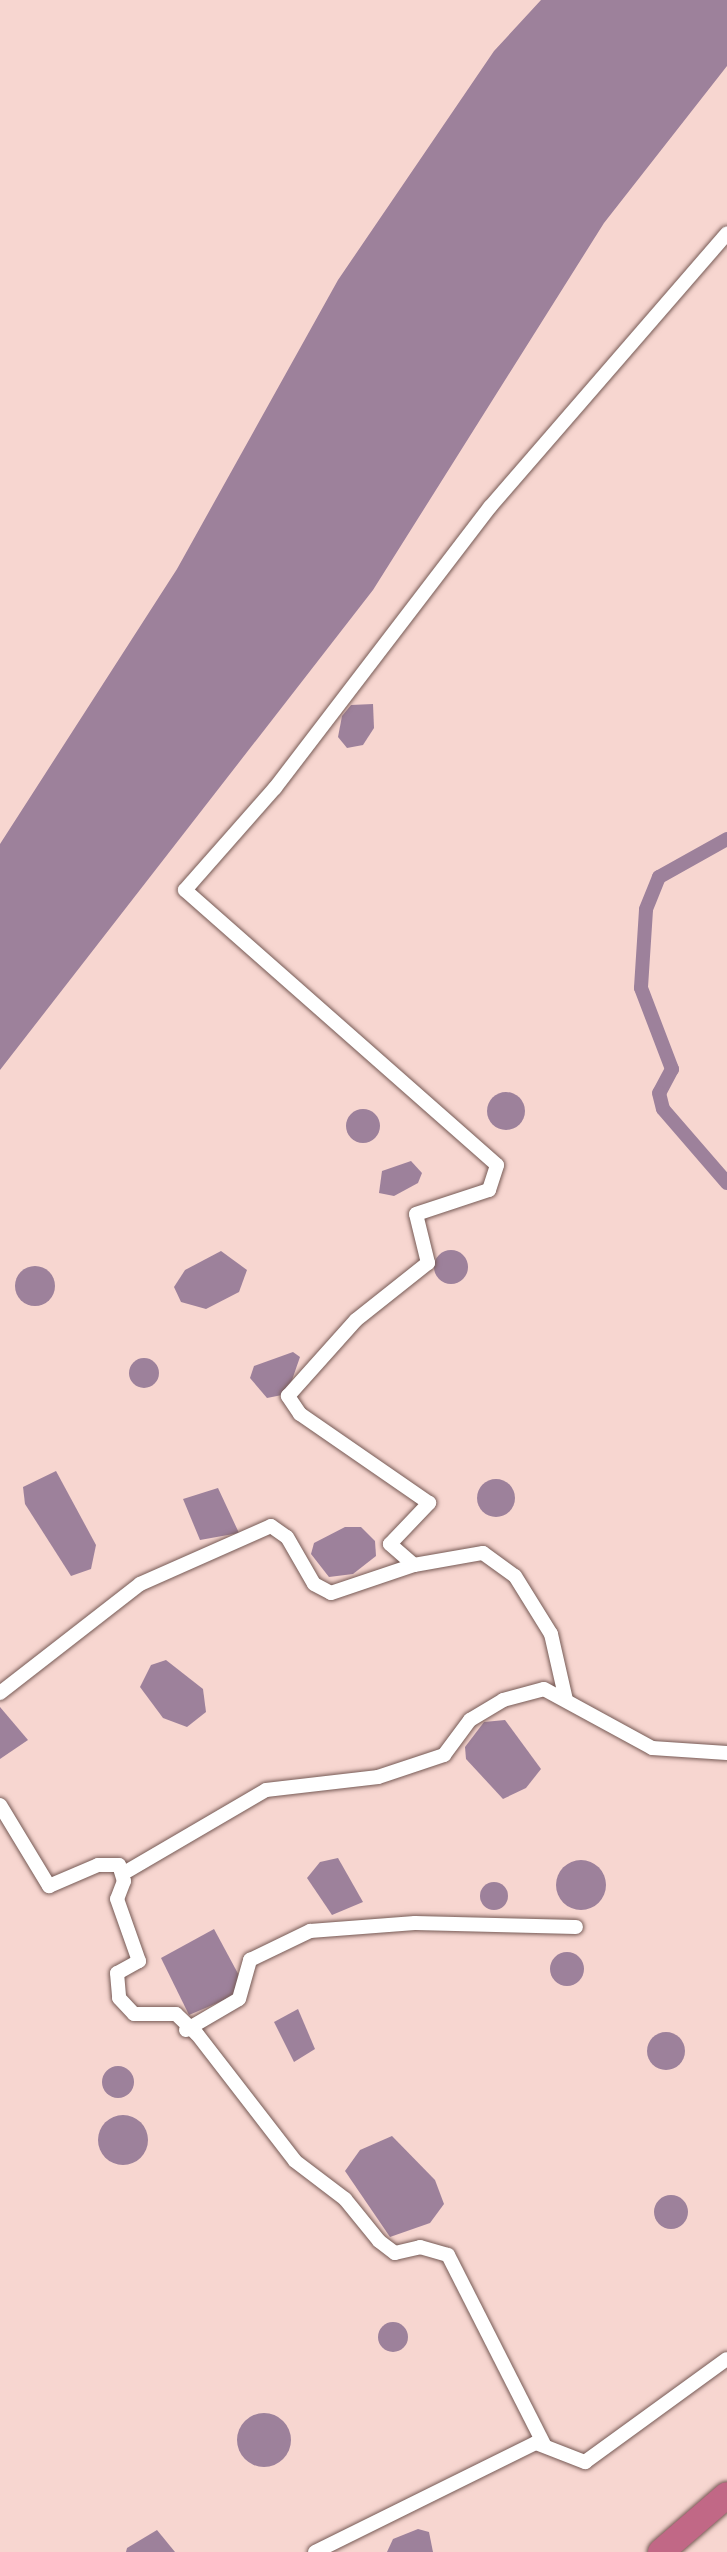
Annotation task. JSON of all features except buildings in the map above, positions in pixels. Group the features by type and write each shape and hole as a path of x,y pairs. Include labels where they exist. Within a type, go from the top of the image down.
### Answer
{"highway":[{"path":"661,2552 727,2495"}],"street":[{"path":"414,1565 390,1544 429,1503 300,1414 288,1396 356,1320 428,1263 416,1214 489,1190 497,1165 185,890 275,788 490,507 727,233"},
{"path":"0,1693 140,1584 271,1526 287,1537 314,1584 331,1593 414,1565 483,1553 515,1576 551,1634 566,1700"},
{"path":"727,1753 652,1748 544,1689 503,1700 470,1720 444,1755 378,1777 266,1790 124,1873 117,1899 139,1961 117,1973 119,1998 134,2014 176,2014 186,2030 197,2034 295,2161 345,2199 379,2241 395,2253 420,2247 448,2255 544,2444 585,2462 727,2359"},
{"path":"0,1805 49,1886 109,1863 124,1873"},
{"path":"186,2030 239,1999 250,1960 310,1931 415,1923 576,1927"},
{"path":"315,2552 544,2444"}],"shaded area":[{"path":"541,0 727,0 727,66 604,223 373,590 0,1070 0,844 177,569 338,280 494,51"},
{"path":"373,704 374,728 363,745 347,748 338,737 342,716 351,705"},
{"path":"506,1092 520,1097 525,1111 520,1125 506,1130 492,1125 487,1111 492,1097"},
{"path":"363,1109 375,1114 380,1126 375,1138 363,1143 351,1138 346,1126 351,1114"},
{"path":"411,1161 422,1173 418,1183 394,1196 379,1193 382,1171"},
{"path":"451,1250 463,1255 468,1267 463,1279 451,1284 439,1279 434,1267 439,1255"},
{"path":"221,1251 247,1270 239,1292 206,1309 181,1302 174,1287 185,1270"},
{"path":"35,1266 49,1272 55,1286 49,1300 35,1306 21,1300 15,1286 21,1272"},
{"path":"293,1352 300,1357 292,1380 282,1395 267,1398 250,1378 254,1366"},
{"path":"144,1358 155,1362 159,1373 155,1384 144,1388 133,1384 129,1373 133,1362"},
{"path":"56,1471 96,1545 91,1569 71,1576 25,1504 23,1487"},
{"path":"496,1479 510,1484 515,1498 510,1512 496,1517 482,1512 477,1498 482,1484"},
{"path":"218,1488 239,1533 200,1540 183,1499"},
{"path":"345,1527 361,1527 375,1541 376,1556 353,1574 329,1577 311,1554 314,1543"},
{"path":"166,1660 203,1689 206,1712 187,1727 163,1718 140,1687 151,1665"},
{"path":"0,1707 28,1740 0,1759"},
{"path":"505,1720 541,1769 526,1788 503,1799 466,1759 465,1747 484,1722"},
{"path":"338,1858 363,1902 332,1915 307,1878 320,1862"},
{"path":"571,1861 591,1861 605,1875 605,1895 591,1909 571,1909 557,1895 557,1875"},
{"path":"494,1882 504,1886 508,1896 504,1906 494,1910 484,1906 480,1896 484,1886"},
{"path":"214,1929 242,1981 236,1995 189,2015 161,1958"},
{"path":"567,1952 579,1957 584,1969 579,1981 567,1986 555,1981 550,1969 555,1957"},
{"path":"298,2009 315,2049 294,2062 274,2022"},
{"path":"666,2032 680,2037 685,2051 680,2065 666,2070 652,2065 647,2051 652,2037"},
{"path":"118,2066 129,2071 134,2082 129,2093 118,2098 107,2093 102,2082 107,2071"},
{"path":"123,2115 141,2122 148,2140 141,2158 123,2165 105,2158 98,2140 105,2122"},
{"path":"392,2136 435,2180 444,2204 430,2223 390,2237 345,2171 360,2150"},
{"path":"671,2195 683,2200 688,2212 683,2224 671,2229 659,2224 654,2212 659,2200"},
{"path":"393,2322 399,2323 407,2331 407,2343 399,2351 393,2352 387,2351 379,2343 378,2337 379,2331 387,2323"},
{"path":"264,2413 283,2421 291,2440 283,2459 264,2467 245,2459 237,2440 245,2421"},
{"path":"418,2529 429,2532 433,2552 387,2552 393,2539"},
{"path":"157,2530 175,2552 126,2552 127,2548"}],"waterway":[{"path":"727,839 659,877 646,910 641,988 672,1069 659,1093 663,1109 727,1183"}]}
